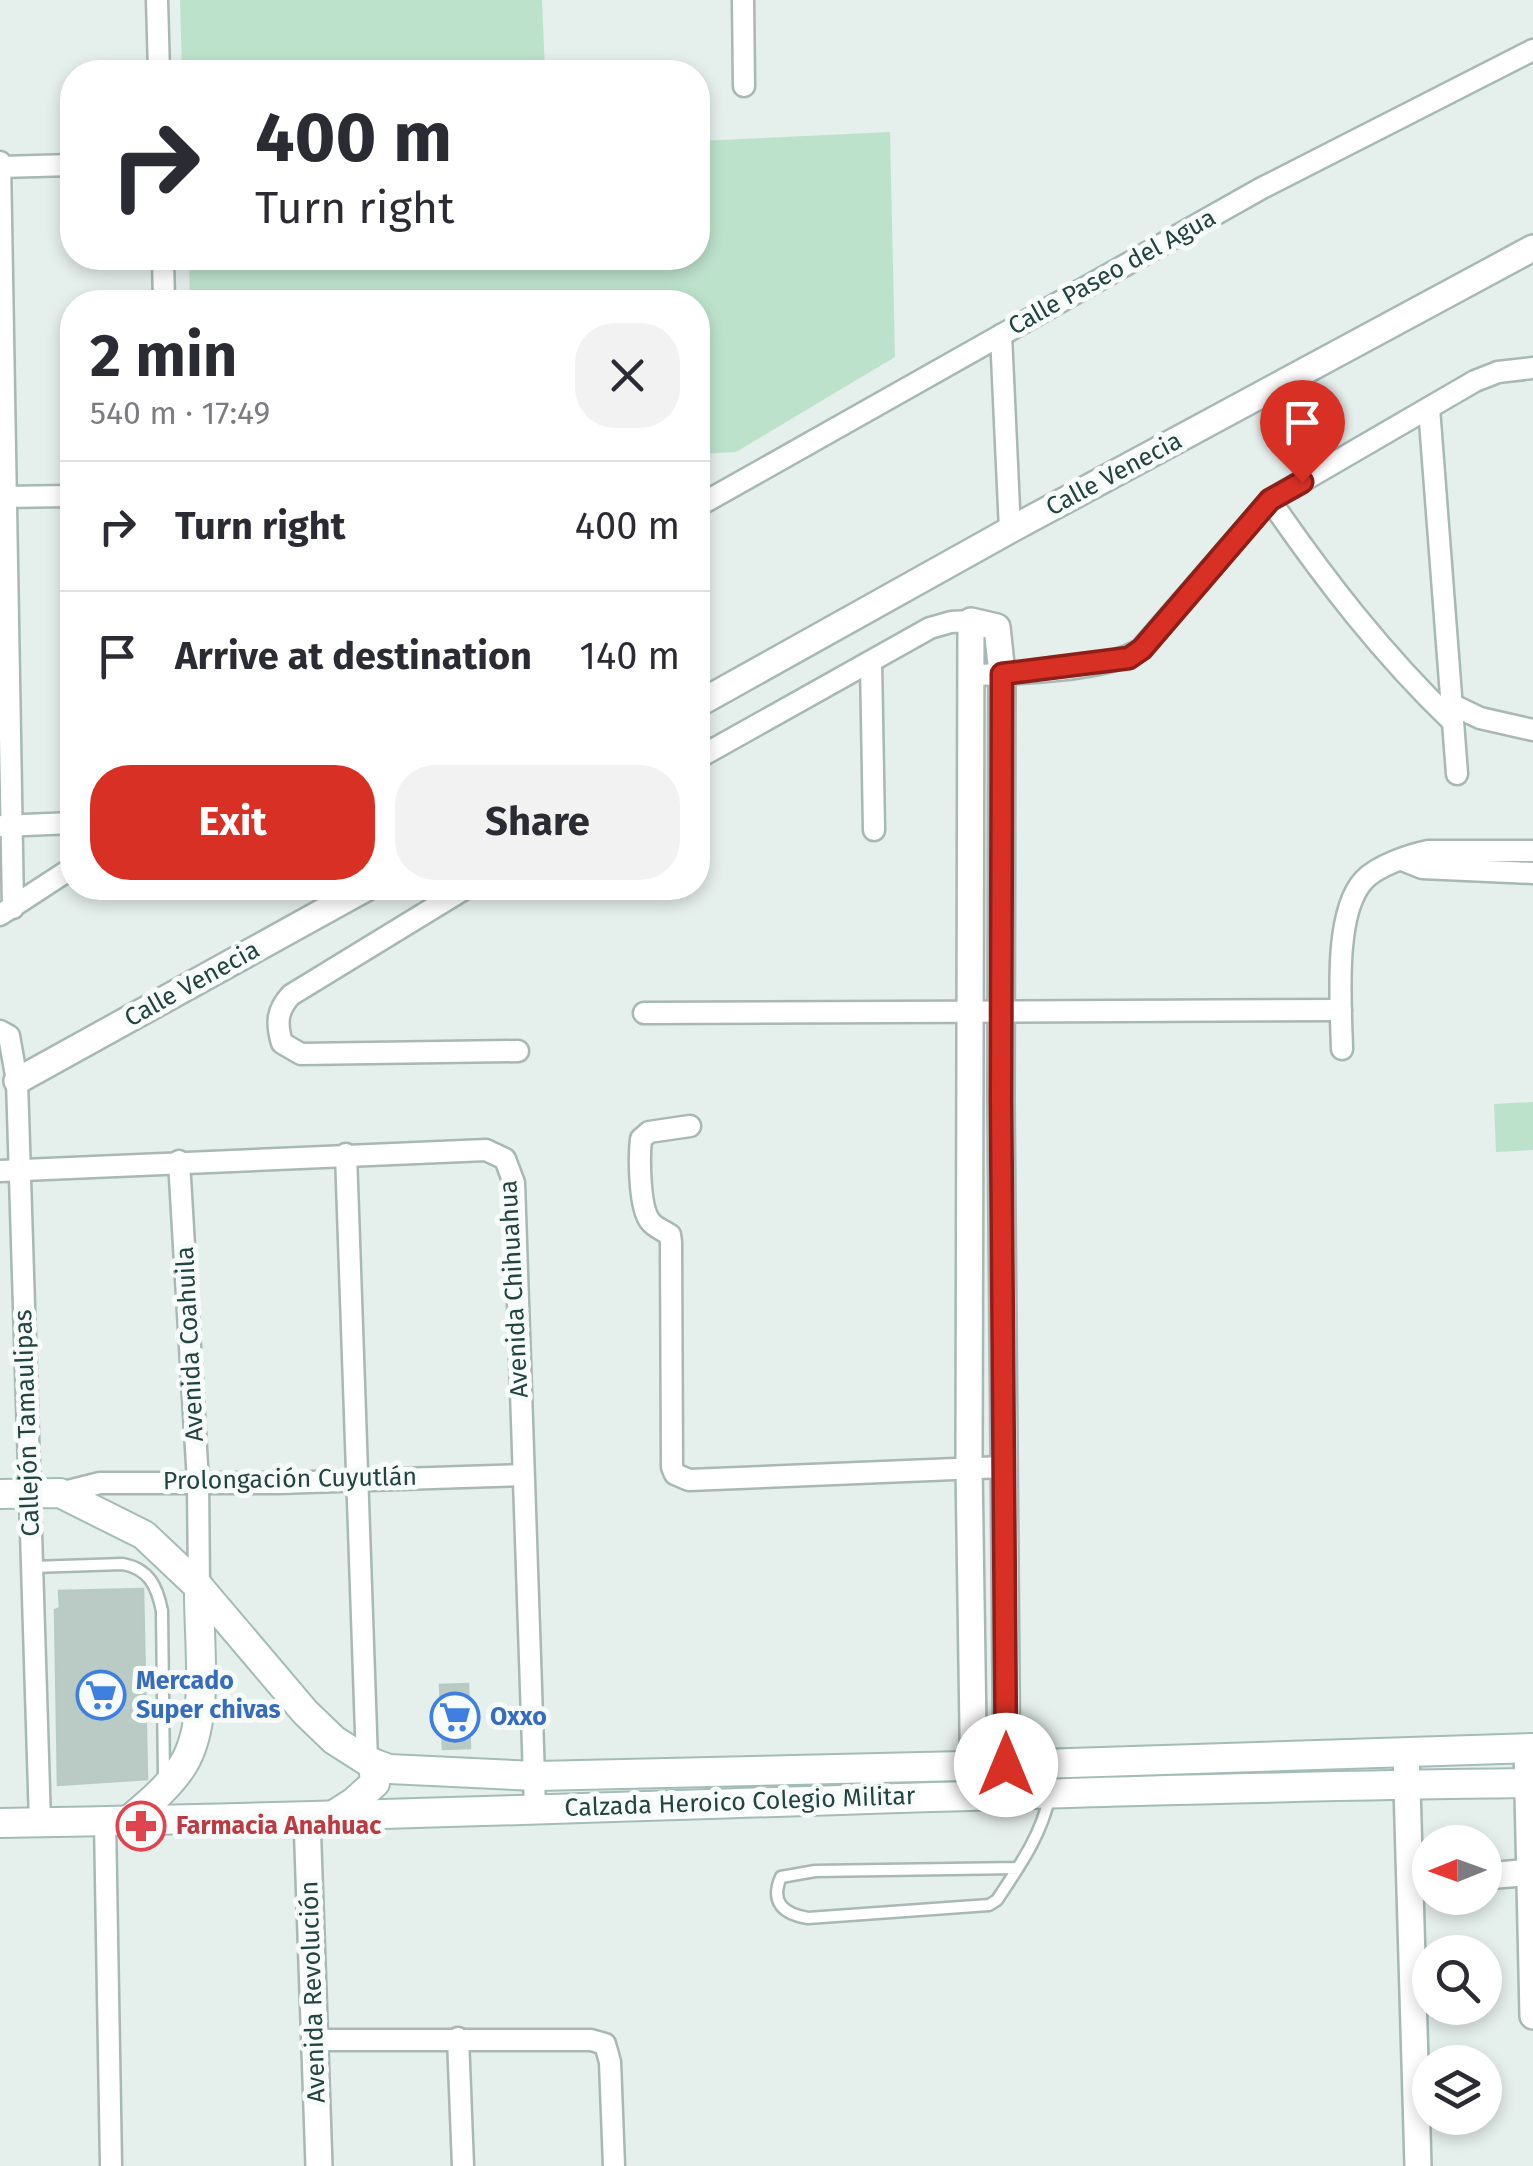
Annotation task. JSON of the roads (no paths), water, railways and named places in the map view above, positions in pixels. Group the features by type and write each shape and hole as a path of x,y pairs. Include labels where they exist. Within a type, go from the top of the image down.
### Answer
{"main road":[{"path":"0,1494 60,1494 144,1535 199,1588 304,1712 334,1740 370,1762 375,1783 369,1791 319,1817"},
{"path":"116,1821 164,1789 183,1766 196,1738 199,1588"},
{"name":"Calzada Heroico Colegio Militar","path":"370,1762 406,1772 536,1776 1530,1748"},
{"name":"Calzada Heroico Colegio Militar","path":"0,1823 1530,1784"}],"street":[{"path":"158,0 159,60"},
{"path":"743,0 744,86"},
{"name":"Calle Paseo del Agua","path":"710,499 1262,188 1533,50"},
{"path":"6,912 0,165 60,165"},
{"name":"Calle Venecia","path":"710,697 1010,530 1533,248"},
{"path":"1001,335 1010,530"},
{"path":"971,675 1129,658 1142,649 1270,500 1474,381 1498,372 1533,368"},
{"path":"1428,408 1457,774"},
{"path":"710,485 736,484"},
{"path":"3,497 60,496"},
{"path":"1270,500 1323,577 1408,679 1452,713 1533,730"},
{"path":"971,621 969,1467 974,1796"},
{"path":"710,751 930,628 971,621 997,627 1002,674 1007,1795"},
{"path":"870,662 874,830"},
{"path":"6,826 60,824"},
{"path":"1342,1048 1345,922 1352,897 1366,878 1414,854 1444,850 1533,851"},
{"path":"1402,860 1422,868 1533,873"},
{"path":"6,912 60,876"},
{"name":"Calle Venecia","path":"17,1081 344,900"},
{"path":"446,900 291,995 282,1006 277,1026 282,1042 301,1054 518,1051"},
{"path":"968,923 1002,922"},
{"path":"644,1013 1342,1010"},
{"name":"Callejón Tamaulipas","path":"0,1031 8,1036 17,1081 10,1170 29,1493 40,1822"},
{"path":"969,1102 1001,1101"},
{"path":"690,1126 649,1132 641,1139 640,1150 644,1208 654,1226 670,1235 675,1474 690,1480 1004,1467"},
{"name":"Avenida Chihuahua","path":"10,1170 486,1150 505,1159 514,1183 536,1807"},
{"path":"346,1154 370,1762"},
{"name":"Avenida Coahuila","path":"179,1162 198,1482 199,1588"},
{"path":"969,1216 1002,1215"},
{"path":"969,1362 1003,1364"},
{"name":"Prolongación Cuyutlán","path":"60,1494 100,1483 522,1474"},
{"path":"972,1702 1005,1702"},
{"path":"1530,1748 1533,2016"},
{"path":"1406,1752 1413,1825"},
{"name":"Avenida Revolución","path":"319,1817 319,2166"},
{"path":"111,2166 116,1821"},
{"path":"1502,1875 1531,1873"},
{"path":"1418,2166 1420,1915"},
{"path":"458,2038 463,2166"},
{"path":"316,2040 458,2038 591,2040 605,2044 610,2062 614,2166"}],"lane":[{"path":"32,1567 137,1566 158,1591 162,1610 164,1789"},
{"path":"1018,1868 815,1871 781,1877 776,1889 781,1906 791,1916 808,1918 978,1907 997,1900 1018,1868 1044,1822 1050,1794"}],"place":[{"name":"Mercado Super chivas","path":"101,1695"},
{"name":"Oxxo","path":"455,1717"},
{"name":"Farmacia Anahuac","path":"141,1826"}]}
